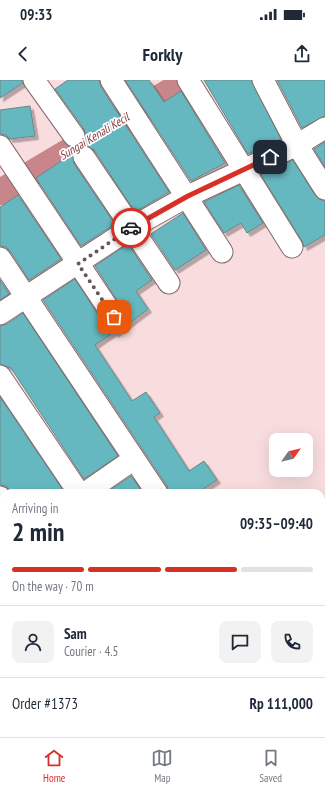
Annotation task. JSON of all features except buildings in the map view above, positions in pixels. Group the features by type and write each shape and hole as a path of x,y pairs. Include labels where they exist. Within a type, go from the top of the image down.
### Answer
{"street":[{"path":"35,80 74,136"},
{"path":"111,80 188,196 222,252"},
{"path":"263,80 297,145 325,188"},
{"path":"190,85 292,247"},
{"path":"0,314 131,228 188,196 297,145 325,128"},
{"path":"0,146 114,317"},
{"path":"84,157 169,283"},
{"path":"0,258 134,460 155,489"},
{"path":"0,376 76,489"},
{"path":"91,489 134,460"}],"waterway":[{"name":"Sungai Kenali Kecil","path":"0,192 189,80"}],"way so far":[{"path":"114,317 78,264 131,228"}],"route":[{"path":"131,228 188,196 270,157"}]}
